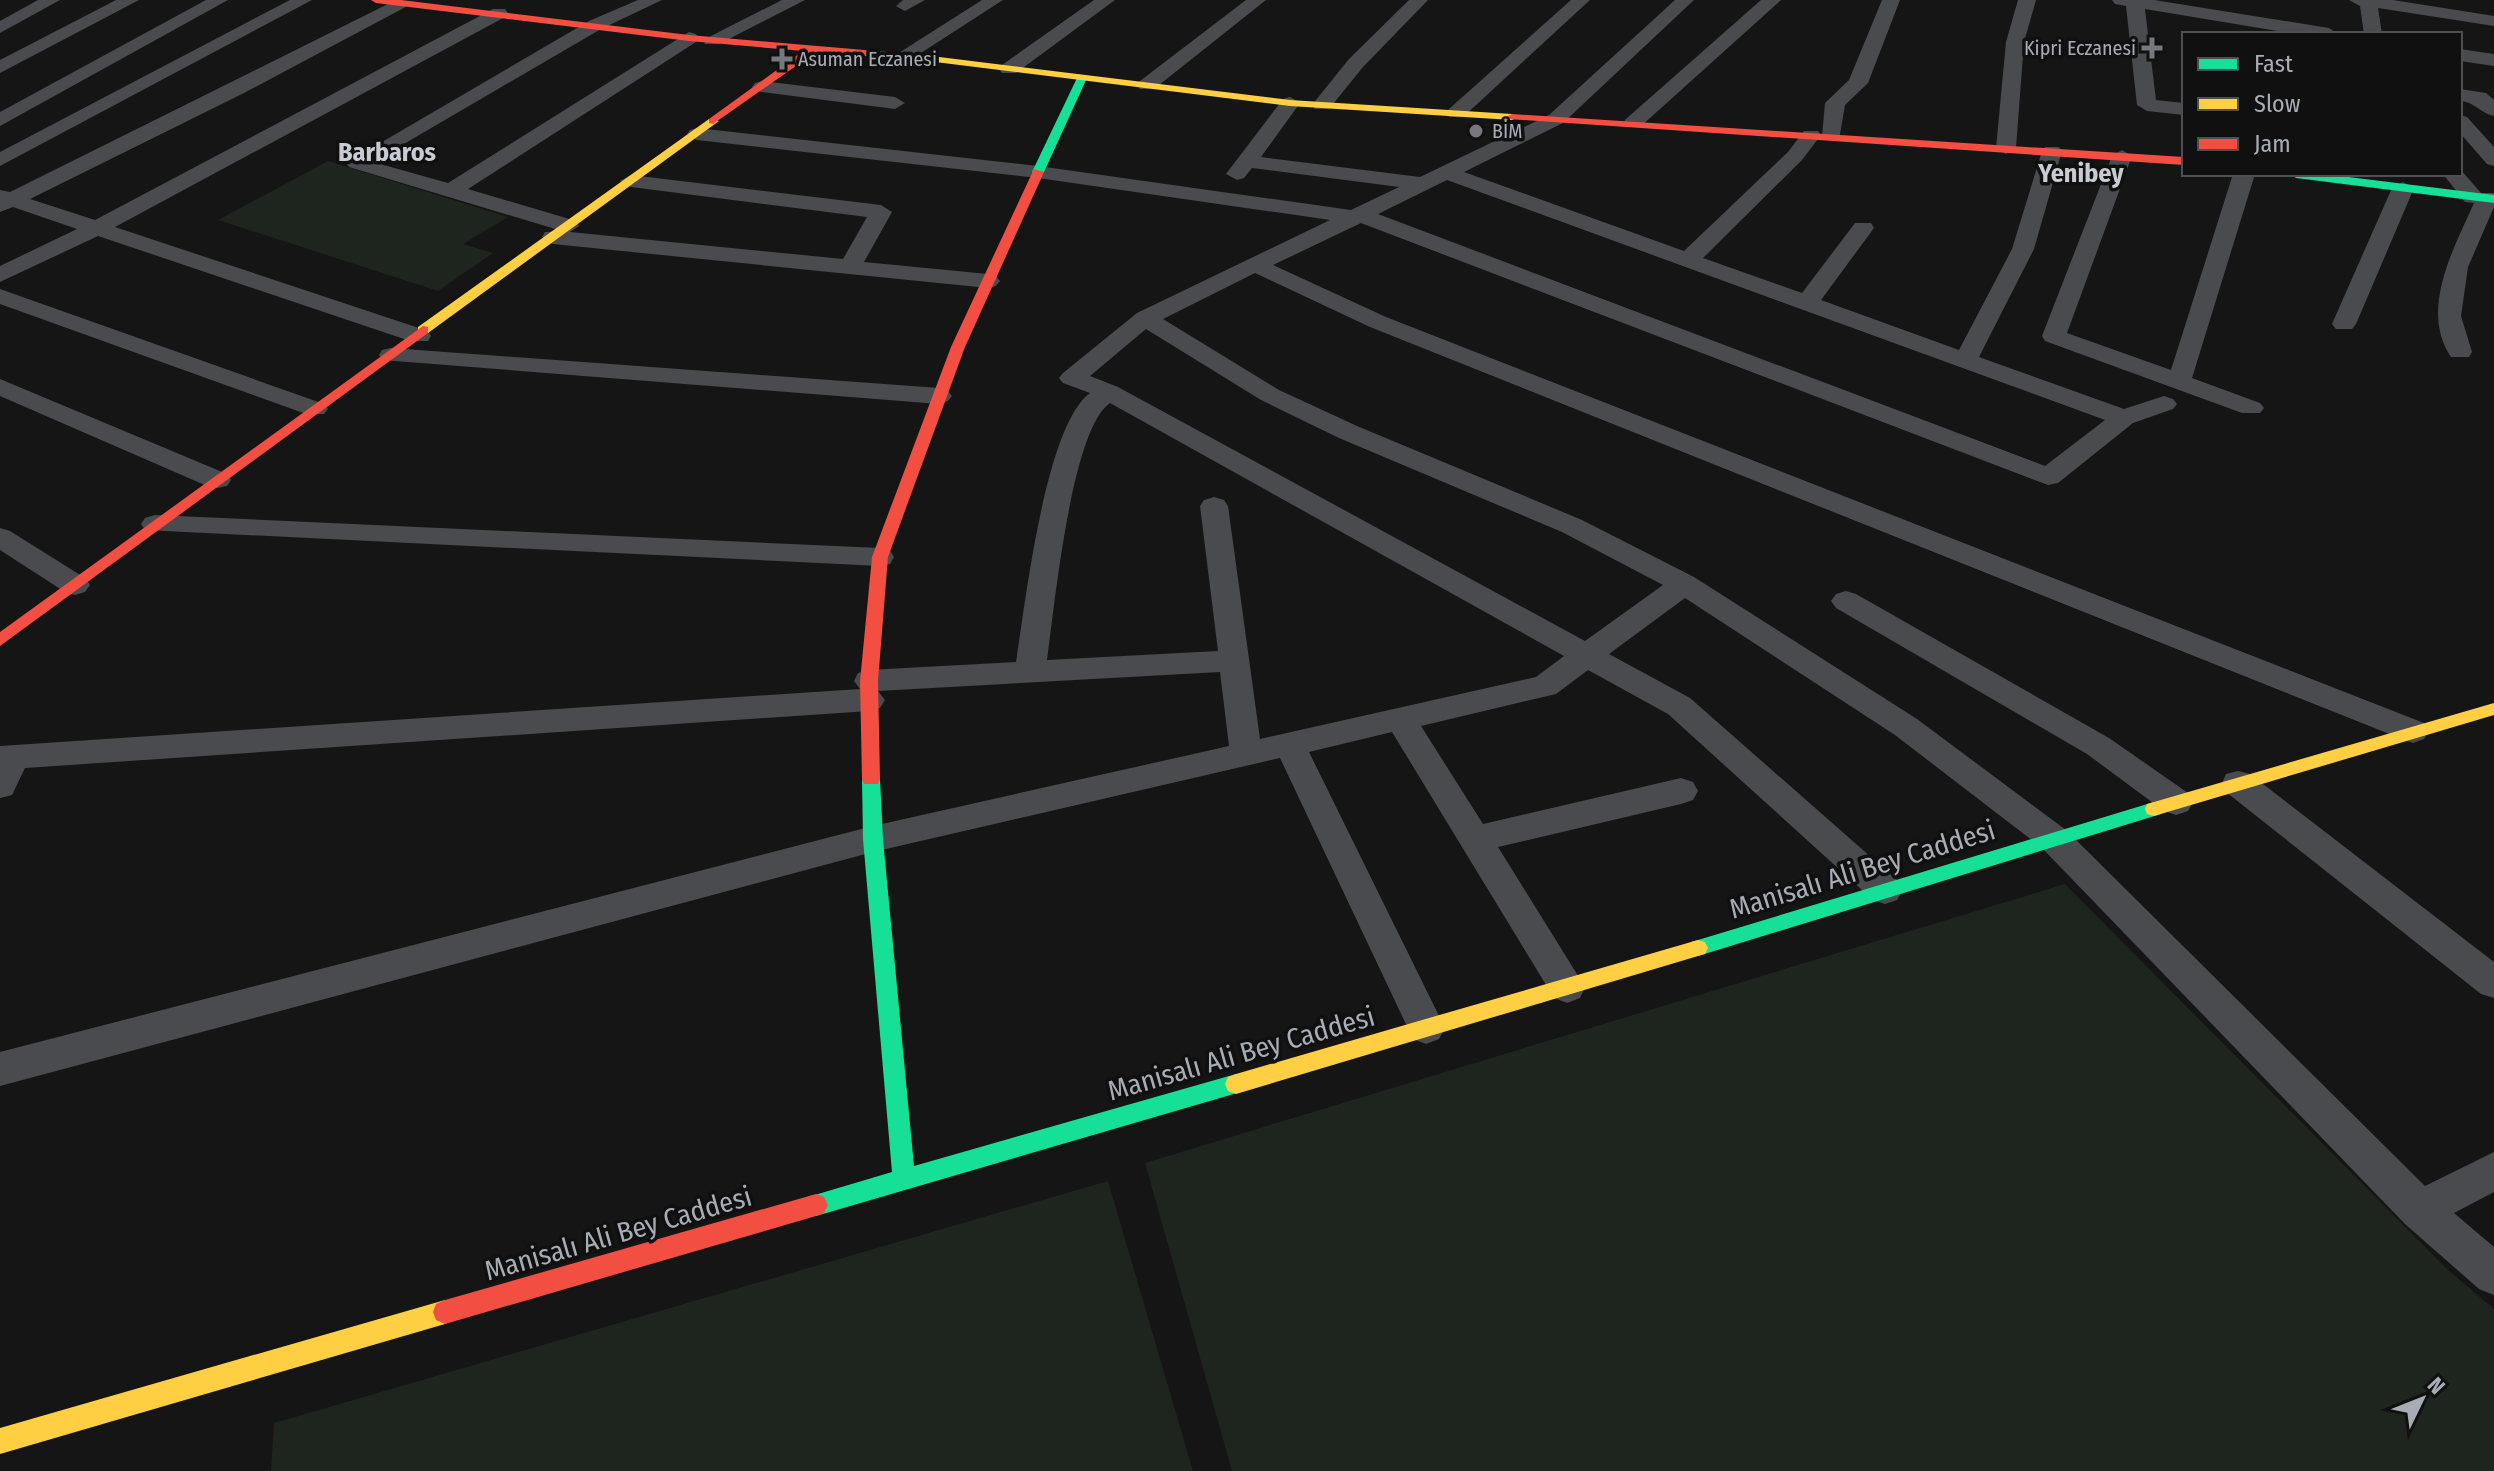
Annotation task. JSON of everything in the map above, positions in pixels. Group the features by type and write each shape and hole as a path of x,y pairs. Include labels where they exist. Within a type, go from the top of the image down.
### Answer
{"main road":[{"path":"376,0 495,8 689,38 903,56 1290,103 2182,161"},
{"path":"0,640 155,524 813,49"},
{"path":"904,1179 873,839 869,690 880,557 939,396 988,281 1082,78"},
{"path":"2311,176 2485,198"},
{"name":"Manisalı Ali Bey Caddesi","path":"0,1441 1567,987 2238,783 2494,709"}],"street":[{"path":"3,24 51,0"},
{"path":"0,67 130,0"},
{"path":"0,120 219,0"},
{"path":"0,160 303,0"},
{"path":"653,0 595,25 356,163 560,232 988,281"},
{"path":"712,40 796,0"},
{"path":"903,56 994,0"},
{"path":"1009,69 1106,0"},
{"path":"1147,85 1257,0"},
{"path":"1322,105 1356,63 1419,0"},
{"path":"1456,113 1581,0"},
{"path":"1685,0 1556,119 1145,318 1072,378 1109,392 1679,706 1885,890"},
{"path":"1633,123 1772,0"},
{"path":"1687,260 1795,156 1821,136 1835,103 1858,83 1891,0"},
{"path":"2006,148 2012,107 2009,89 2014,75 2015,40 2027,0"},
{"path":"2373,32 2365,0 2494,21"},
{"path":"2182,109 2147,105 2128,1 2317,32"},
{"path":"4,200 406,2"},
{"path":"0,275 97,228 495,8"},
{"path":"449,192 689,38"},
{"path":"2462,55 2494,60"},
{"path":"762,87 895,103"},
{"path":"2462,95 2479,97 2494,110"},
{"path":"1217,198 1290,103"},
{"path":"2462,123 2494,160"},
{"path":"697,134 1038,172 1359,216 2048,477 2124,418 2164,404"},
{"path":"1966,359 2023,249 2052,151"},
{"path":"2122,156 2054,336 2251,408"},
{"path":"1247,161 1425,184"},
{"path":"1448,173 2124,418"},
{"path":"2183,373 2243,176"},
{"path":"2457,176 2485,198 2457,267 2449,316 2460,352"},
{"path":"631,181 881,212 850,267"},
{"path":"2344,324 2403,188"},
{"path":"4,200 419,336"},
{"path":"1808,302 1863,228"},
{"path":"1256,265 1378,322 2413,731"},
{"path":"0,296 315,409"},
{"path":"1145,318 1270,395 1348,432 1572,526 1684,584 1906,727 2054,839 2420,1210 2494,1274"},
{"path":"391,355 939,396"},
{"path":"0,387 217,480"},
{"path":"1030,671 1055,500 1084,418 1094,402 1109,392"},
{"path":"1214,506 1246,754"},
{"path":"155,524 880,557"},
{"path":"0,537 75,585"},
{"path":"0,1069 873,839 1545,686 1684,584"},
{"path":"1846,601 2098,746 2176,802"},
{"path":"5,767 869,690 1030,671 1234,661"},
{"path":"1400,719 1567,987"},
{"path":"1289,744 1426,1028"},
{"path":"2238,783 2494,983"},
{"path":"1474,839 1681,791"},
{"path":"2420,1210 2494,1171"}],"shaded area":[{"path":"328,161 508,217 463,244 493,253 438,291 218,220"},
{"path":"2065,884 2447,1269 2494,1309 2494,1471 1232,1471 1145,1163"},
{"path":"1108,1181 1193,1471 271,1471 274,1423"}],"traffic: fast":[{"path":"1038,172 1082,78"},
{"path":"2312,176 2494,199"},
{"path":"871,779 873,839 904,1179"},
{"path":"1698,948 2154,809"},
{"path":"816,1205 1236,1084"}],"traffic: slow":[{"path":"923,58 1290,103 1512,117"},
{"path":"423,330 713,121"},
{"path":"2154,809 2494,709"},
{"path":"1236,1084 1698,948"},
{"path":"0,1441 445,1312"}],"traffic: jam":[{"path":"376,0 689,38 923,58"},
{"path":"713,121 813,49"},
{"path":"1512,117 2182,161"},
{"path":"871,779 869,681 880,557 958,347 1038,172"},
{"path":"0,640 423,330"},
{"path":"445,1312 816,1205"}],"place":[{"name":"Kipri Eczanesi","path":"2152,48"},
{"name":"Asuman Eczanesi","path":"782,59"},
{"name":"BİM","path":"1476,131"}],"district":[{"name":"Barbaros","path":"387,152"},
{"name":"Yenibey","path":"2081,173"}]}
